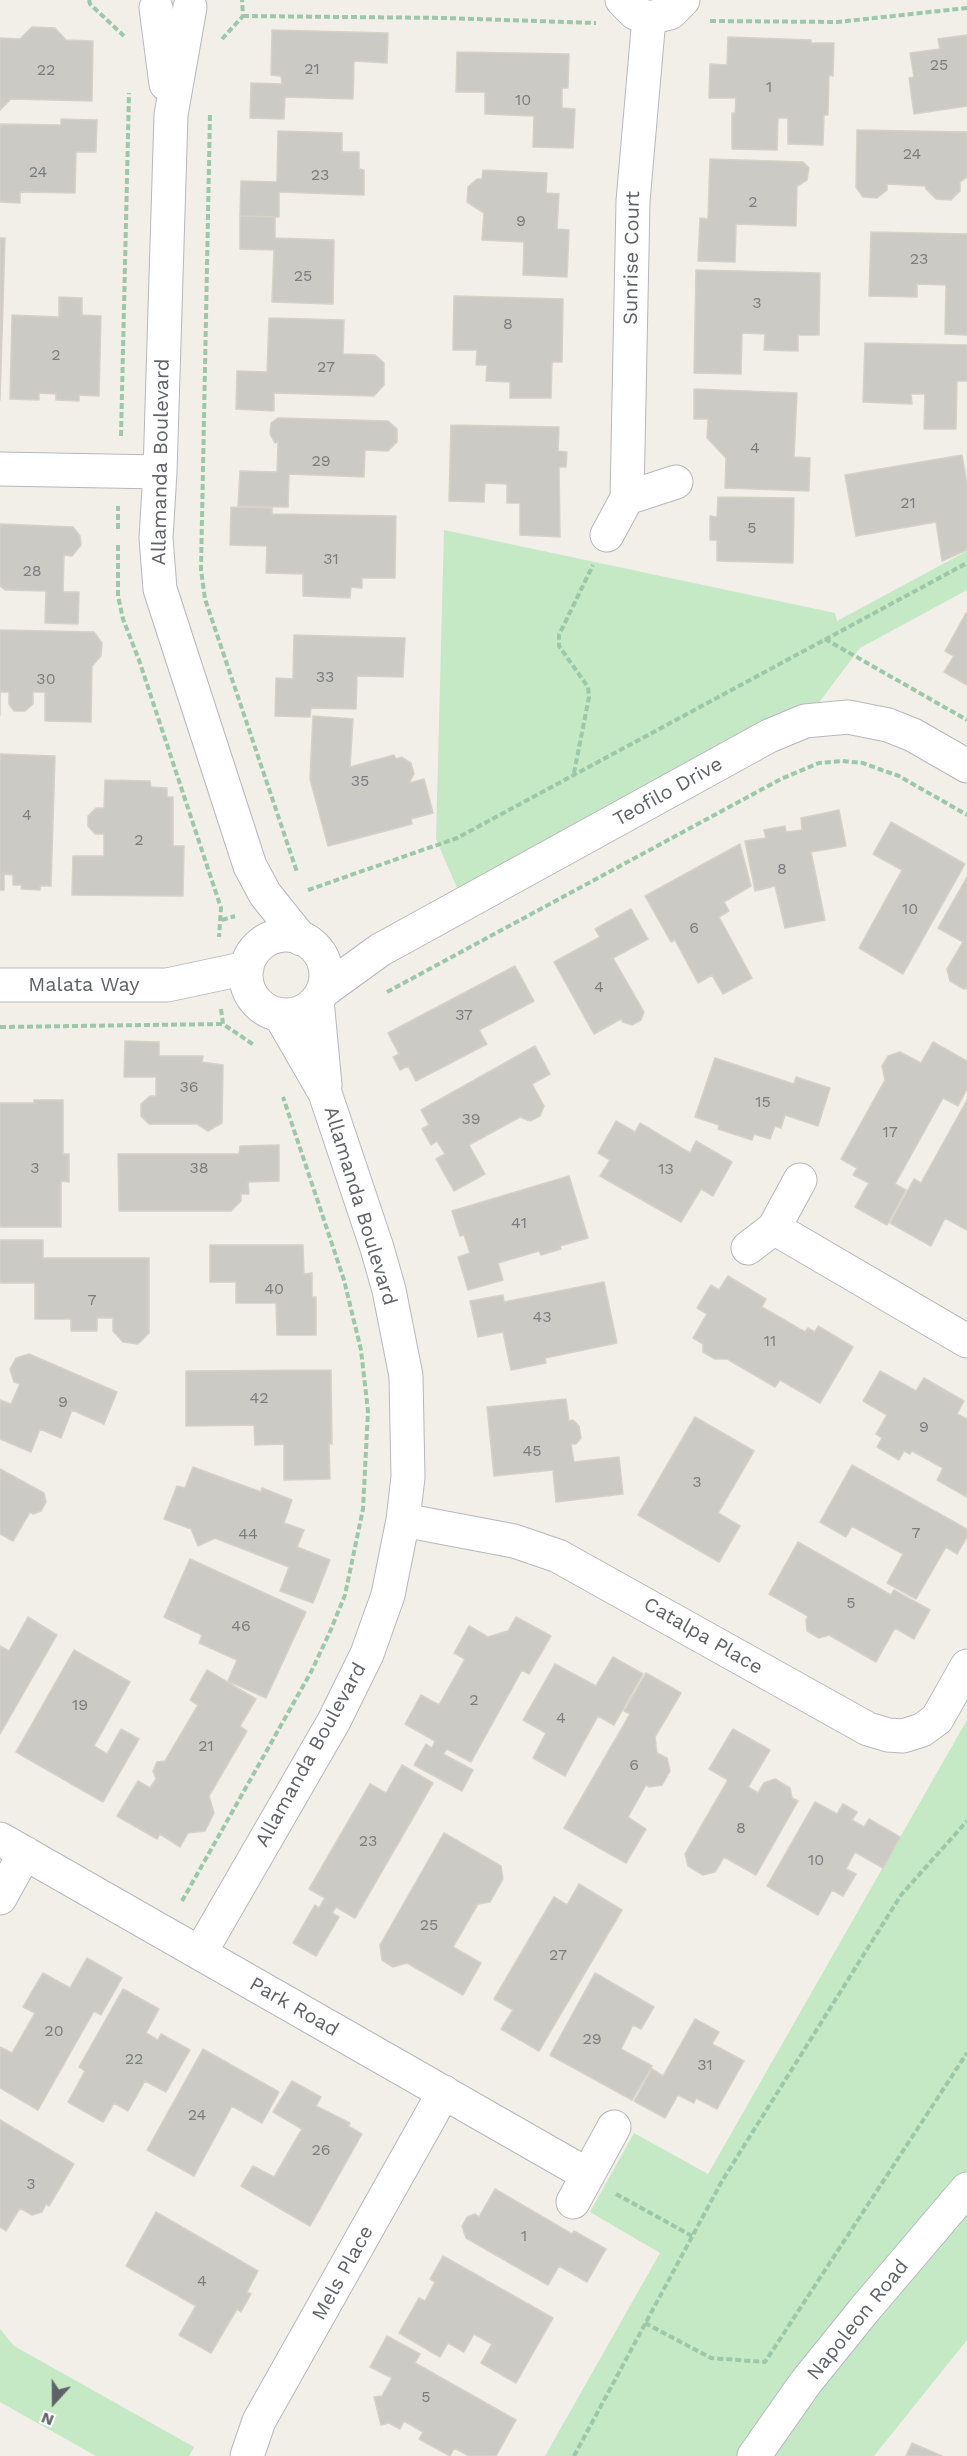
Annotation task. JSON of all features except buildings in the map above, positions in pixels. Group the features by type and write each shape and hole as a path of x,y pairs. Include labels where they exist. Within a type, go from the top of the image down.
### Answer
{"street":[{"path":"622,0 635,13 649,18 691,11"},
{"path":"150,4 179,11 195,4"},
{"name":"Allamanda Boulevard","path":"150,4 171,115"},
{"name":"Allamanda Boulevard","path":"195,4 171,115 156,538 160,589 172,634 250,866 265,894 309,944"},
{"name":"Sunrise Court","path":"607,535 627,498 634,180 649,18"},
{"path":"0,469 160,472"},
{"path":"627,498 676,482"},
{"name":"Teofilo Drive","path":"320,996 380,950 769,736 805,721 848,717 888,725 913,735 967,766"},
{"name":"Allamanda Boulevard","path":"250,866 253,957"},
{"path":"279,936 309,944 323,962 326,975 320,996 310,1008 301,1012 270,1010 248,989 253,957 279,936"},
{"name":"Teofilo Drive","path":"309,944 380,950"},
{"name":"Malata Way","path":"167,985 253,957"},
{"name":"Malata Way","path":"0,985 167,985 270,1010"},
{"name":"Allamanda Boulevard","path":"320,996 325,1093"},
{"name":"Allamanda Boulevard","path":"200,1953 334,1721 367,1654 388,1595 403,1520 409,1452 408,1401 400,1344 377,1248 325,1093 270,1010"},
{"path":"748,1248 774,1228 800,1180"},
{"path":"774,1228 967,1341"},
{"name":"Catalpa Place","path":"403,1520 514,1541 558,1556 580,1566 868,1729 888,1735 903,1736 922,1730 937,1719 967,1666"},
{"path":"0,1898 12,1846"},
{"name":"Park Road","path":"12,1846 444,2092 582,2185"},
{"name":"Mels Place","path":"248,2456 259,2421 444,2092"},
{"path":"582,2185 614,2127"},
{"name":"Napoleon Road","path":"754,2456 806,2382 857,2318 967,2189"}],"path":[{"path":"89,0 90,4 130,42"},
{"path":"219,42 243,16 242,0"},
{"path":"691,11 838,22 967,8"},
{"path":"243,16 446,18 599,23"},
{"path":"121,443 129,83"},
{"path":"210,109 201,570 206,599 300,880"},
{"path":"118,499 118,531"},
{"path":"574,774 589,697 588,687 559,646 560,634 607,535"},
{"path":"118,542 118,596 123,619 139,660 217,897 222,920 219,939"},
{"path":"311,899 303,891 457,838 967,563"},
{"path":"824,639 967,720"},
{"path":"377,998 781,779 819,763 842,761 864,763 879,768 899,776 967,815"},
{"path":"222,920 236,916"},
{"path":"220,1008 223,1024"},
{"path":"0,1028 223,1024 258,1048"},
{"path":"179,1906 311,1672 329,1634 345,1595 363,1509 368,1411 361,1350 344,1280 282,1094"},
{"path":"574,2456 722,2181 901,1895 967,1821"},
{"path":"645,2323 711,2358 765,2362 967,2053"},
{"path":"582,2185 692,2236"}],"green space":[{"path":"444,530 835,613 837,621 967,551 967,590 860,648 805,721 464,904 436,839"},
{"path":"967,1720 967,2340 874,2456 545,2456 660,2253 590,2212 634,2133 708,2174"},
{"path":"0,2329 14,2346 194,2447 189,2456 96,2456 0,2402"}]}
